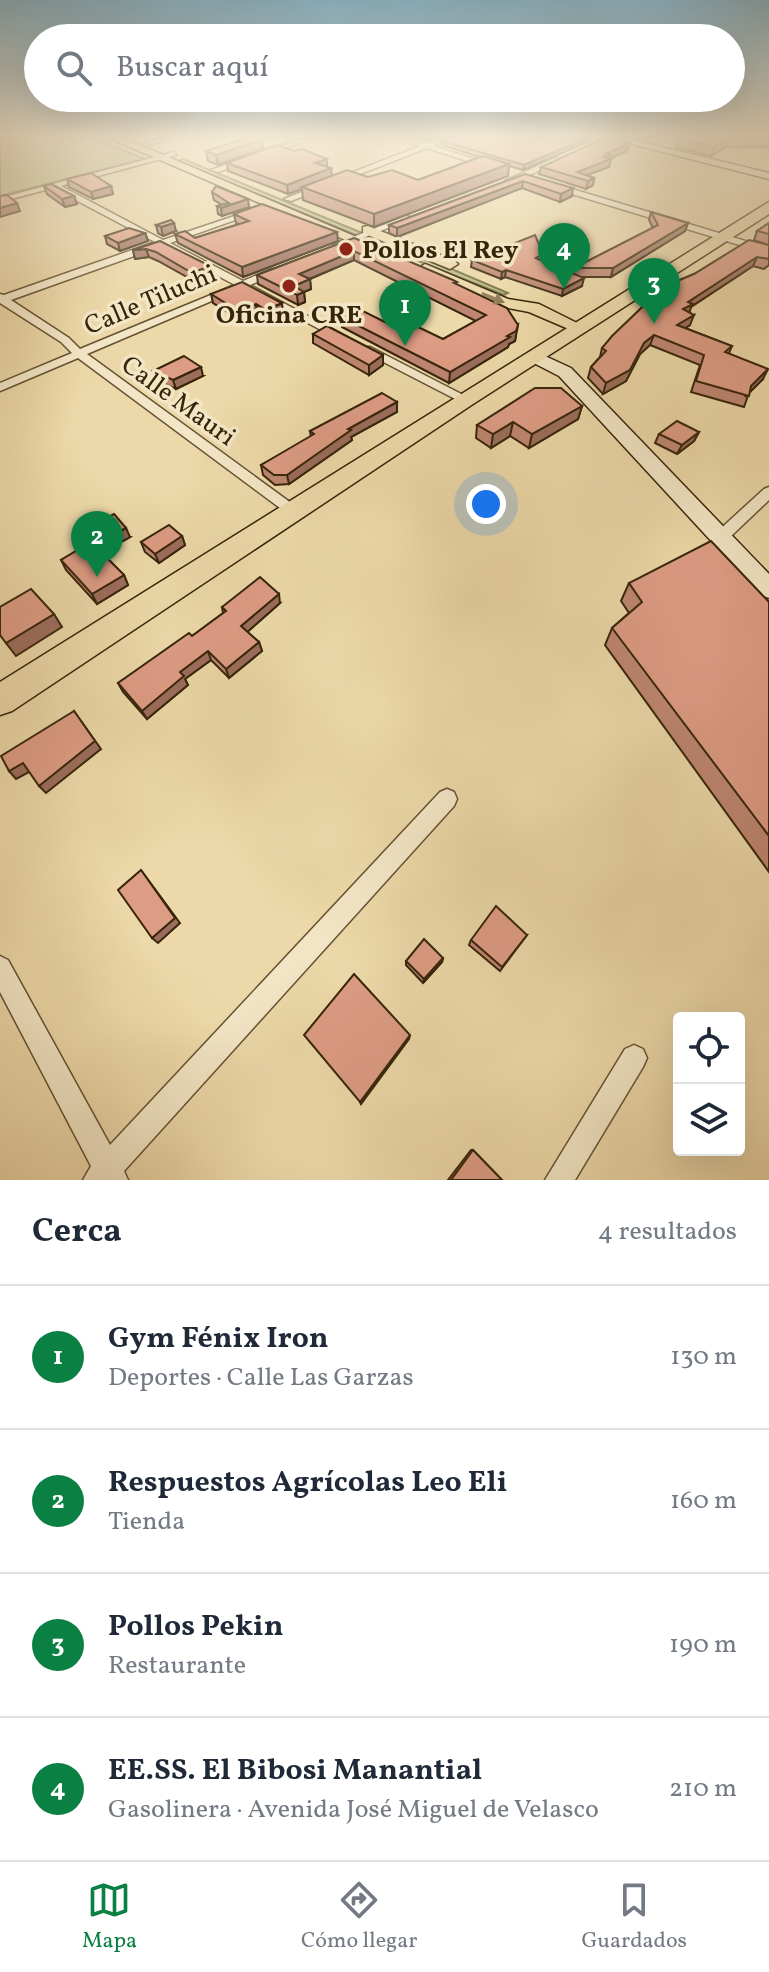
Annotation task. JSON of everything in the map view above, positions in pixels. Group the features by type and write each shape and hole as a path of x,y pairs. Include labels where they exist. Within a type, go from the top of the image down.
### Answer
{"highway":[{"path":"0,700 465,399 769,207"}],"main road":[{"path":"242,192 362,235"},
{"path":"271,192 504,303 533,308 578,328"},
{"path":"534,356 565,372 769,589"}],"street":[{"path":"0,200 31,192"},
{"path":"66,192 465,399"},
{"path":"288,199 306,192"},
{"path":"575,192 769,251"},
{"path":"1,299 271,204"},
{"path":"325,251 416,215"},
{"name":"Calle Tiluchi","path":"0,387 282,268"},
{"name":"Calle Mauri","path":"1,299 65,340 78,353 293,511"},
{"path":"722,536 769,492"},
{"path":"0,968 106,1176 447,799"},
{"path":"559,1180 634,1058"}],"green space":[{"path":"252,192 263,192 362,233 356,235"},
{"path":"374,236 508,293 504,295 365,240"}],"building":[{"path":"52,192 66,192 74,196 62,199"},
{"path":"212,192 231,192 248,199 221,208 217,206 229,203"},
{"path":"316,192 433,192 374,214"},
{"path":"477,192 493,192 397,228 389,225"},
{"path":"7,195 17,203 0,208 0,196"},
{"path":"262,204 337,232 242,267 175,234 185,231 195,238 249,221 234,214"},
{"path":"651,212 688,223 613,268 574,268 658,225"},
{"path":"171,220 174,223 161,227 156,225"},
{"path":"769,223 769,234 757,231"},
{"path":"129,228 145,233 118,243 105,236"},
{"path":"535,235 543,254 536,258 584,278 563,289 472,260"},
{"path":"354,238 453,280 507,308 518,325 516,331 450,372 341,317 359,309 397,328 408,322 443,339 486,315 354,251 299,274 310,279 294,286 304,292 297,295 257,275"},
{"path":"749,240 769,245 769,259 757,257 688,302 693,304 683,309 694,315 677,325 732,346 725,352 768,369 751,386 749,396 696,381 704,355 654,335 644,343 630,370 606,383 591,367 606,351 602,348 612,336 658,289 694,274"},
{"path":"160,241 210,266 192,273 156,252 133,250"},
{"path":"242,282 282,303 266,310 256,304 240,312 211,294"},
{"path":"327,326 383,355 369,365 313,334"},
{"path":"184,356 201,367 173,380 153,371"},
{"path":"535,388 561,388 582,406 532,434 513,422 493,434 477,425"},
{"path":"382,393 397,402 348,429 351,430 287,475 274,475 261,465 314,434 310,431"},
{"path":"677,421 699,432 682,445 659,434"},
{"path":"114,514 126,528 95,545 79,533"},
{"path":"169,525 182,536 155,554 141,542"},
{"path":"711,541 769,602 769,836 612,628 642,602 629,583"},
{"path":"91,542 124,575 92,594 61,560"},
{"path":"260,577 279,594 241,626 259,642 226,669 208,651 180,672 184,676 142,711 118,683 226,611 222,607"},
{"path":"31,589 54,614 6,643 0,635 0,607"},
{"path":"74,711 95,741 39,786 23,763 9,771 1,756"},
{"path":"141,870 175,918 152,938 118,890"},
{"path":"496,906 527,935 502,967 471,940"},
{"path":"424,939 443,958 424,979 406,961"},
{"path":"354,974 410,1035 360,1102 304,1035"},
{"path":"473,1150 502,1180 451,1180"}],"place":[{"name":"Pollos El Rey","path":"346,249"},
{"name":"Oficina CRE","path":"289,286"},
{"name":"EE.SS. El Bibosi Manantial","path":"564,289"},
{"name":"Pollos Pekin","path":"654,324"},
{"name":"Gym Fénix Iron","path":"405,346"},
{"name":"Respuestos Agrícolas Leo Eli","path":"97,577"}]}
